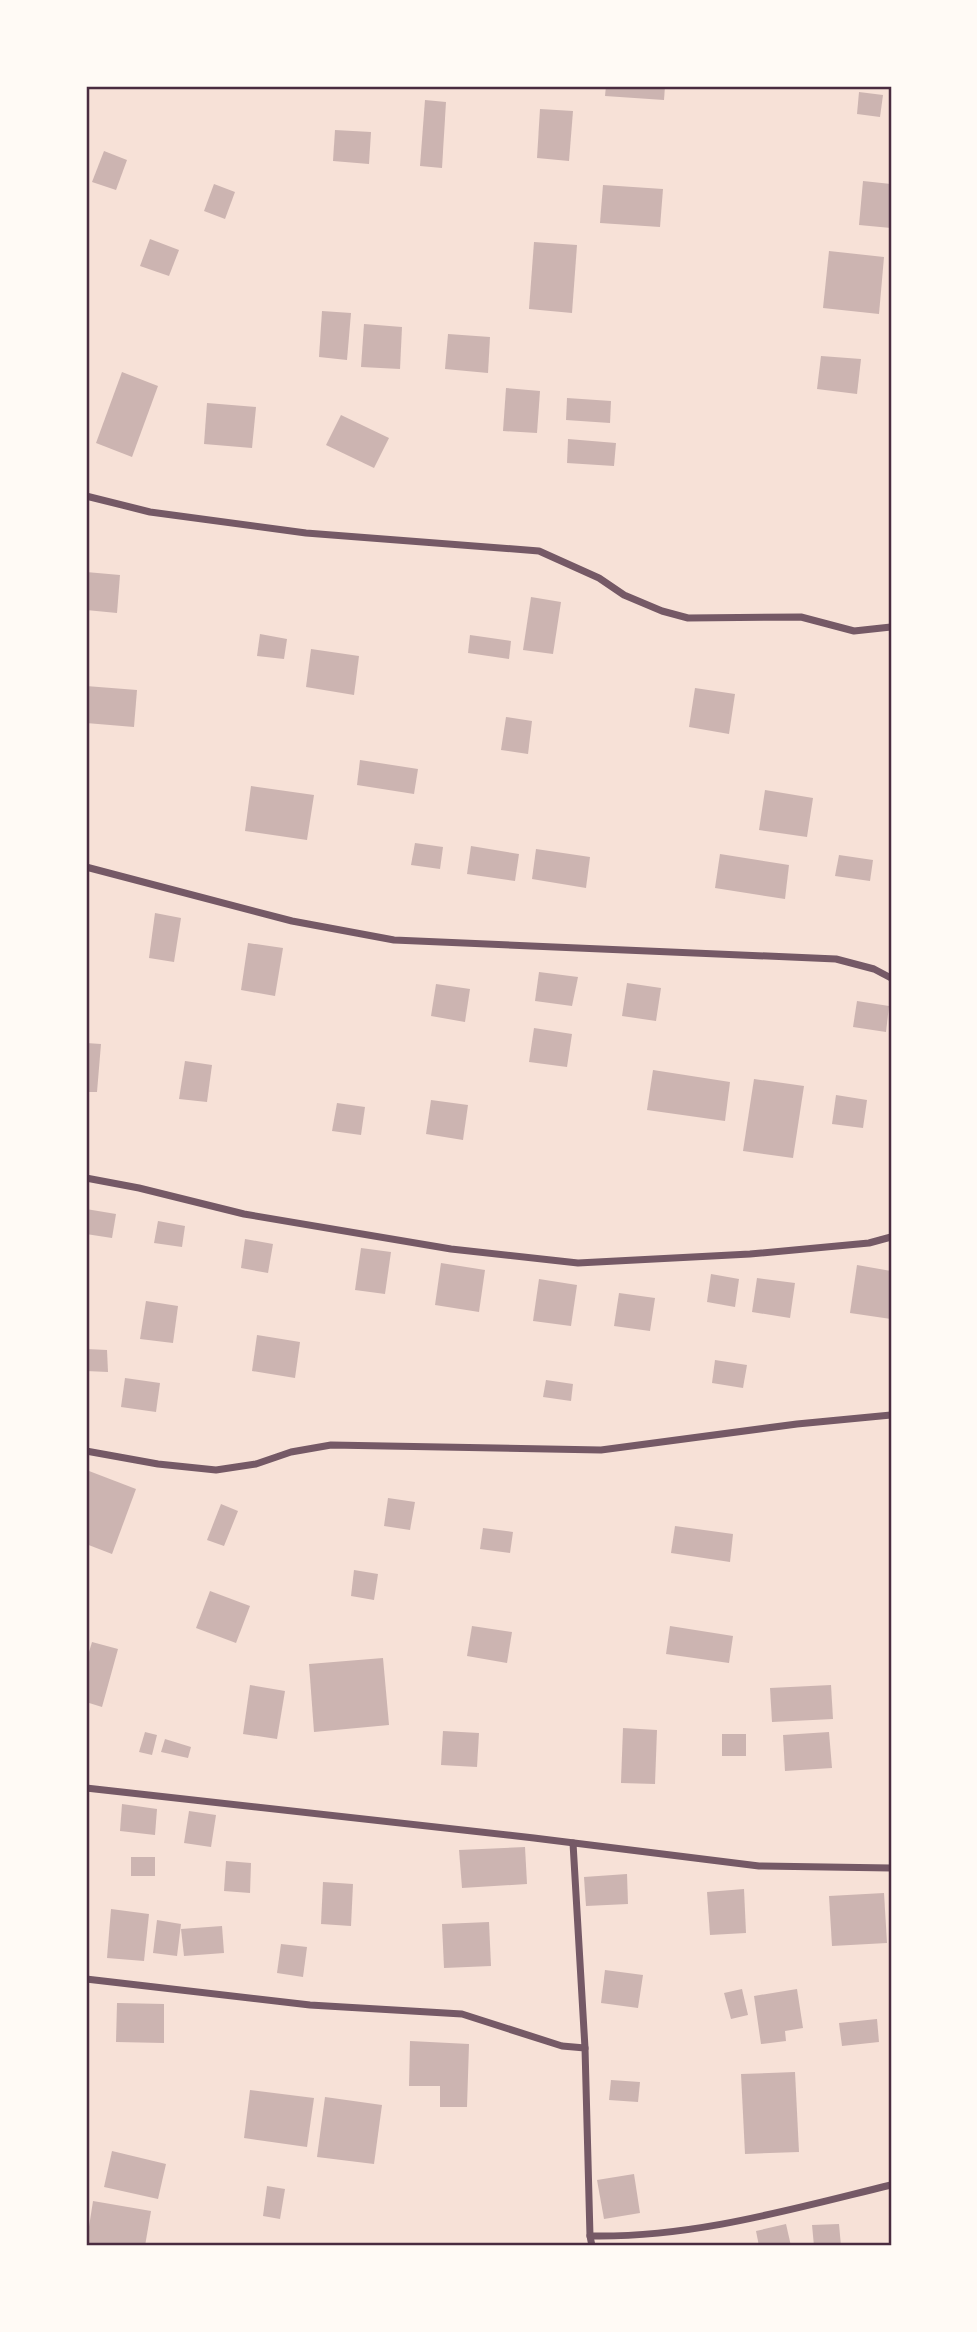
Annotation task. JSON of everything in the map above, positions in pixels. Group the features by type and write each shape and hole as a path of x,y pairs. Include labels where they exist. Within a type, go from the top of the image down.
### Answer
{"street":[{"path":"86,496 150,512 306,533 539,551 599,578 624,595 688,618 801,617 854,631 891,627"},
{"path":"86,867 292,921 383,938 836,959 874,969 891,978"},
{"path":"86,1178 244,1214 451,1249 578,1263 750,1254 869,1242 891,1237"},
{"path":"86,1451 158,1464 216,1470 256,1464 290,1452 331,1445 601,1450 797,1424 891,1415"},
{"path":"86,1788 759,1866 891,1868"},
{"path":"573,1843 585,2048 592,2246"},
{"path":"86,1979 310,2005 462,2014 562,2046 585,2048"},
{"path":"590,2236 620,2237 737,2223 891,2185"}],"building":[{"path":"606,86 665,86 664,100 605,96"},
{"path":"859,92 883,95 880,117 857,114"},
{"path":"425,100 446,102 442,168 420,166"},
{"path":"540,109 573,111 569,161 537,158"},
{"path":"335,130 371,132 369,164 333,161"},
{"path":"104,151 127,160 116,190 92,182"},
{"path":"863,181 891,184 891,228 859,225"},
{"path":"214,184 235,192 225,219 204,211"},
{"path":"603,185 663,189 660,227 600,223"},
{"path":"150,239 179,250 169,276 140,266"},
{"path":"534,242 577,245 572,313 529,309"},
{"path":"829,251 884,257 879,314 823,308"},
{"path":"322,311 351,313 347,360 319,357"},
{"path":"364,324 402,327 400,369 361,367"},
{"path":"448,334 490,337 488,373 445,369"},
{"path":"821,356 861,359 857,394 817,389"},
{"path":"122,372 158,386 132,457 96,443"},
{"path":"506,388 540,391 537,433 503,431"},
{"path":"567,398 611,401 610,423 566,420"},
{"path":"207,403 256,407 252,448 204,444"},
{"path":"341,415 389,438 374,468 326,445"},
{"path":"568,439 616,443 614,466 567,463"},
{"path":"86,572 120,575 117,613 86,610"},
{"path":"531,597 561,602 553,654 523,650"},
{"path":"260,634 287,639 284,659 257,656"},
{"path":"470,635 511,641 509,659 468,653"},
{"path":"311,649 359,656 354,695 306,687"},
{"path":"86,686 137,690 134,727 86,723"},
{"path":"695,688 735,694 729,734 689,727"},
{"path":"506,717 532,721 528,754 501,750"},
{"path":"360,760 418,769 414,794 357,785"},
{"path":"251,786 314,795 307,840 245,831"},
{"path":"765,790 813,798 807,837 759,830"},
{"path":"415,843 443,847 440,869 411,865"},
{"path":"471,846 519,854 515,881 467,874"},
{"path":"536,849 590,857 586,888 532,879"},
{"path":"720,854 789,865 785,899 715,888"},
{"path":"839,855 873,860 870,881 835,876"},
{"path":"155,913 181,918 174,962 149,958"},
{"path":"248,943 283,948 275,996 241,990"},
{"path":"539,972 578,977 572,1006 535,1001"},
{"path":"627,983 661,988 656,1021 622,1016"},
{"path":"436,984 470,989 465,1022 431,1016"},
{"path":"857,1001 889,1006 886,1032 853,1027"},
{"path":"534,1028 572,1034 567,1067 529,1062"},
{"path":"86,1043 101,1044 97,1092 86,1092"},
{"path":"185,1061 212,1065 207,1102 179,1099"},
{"path":"653,1070 730,1082 725,1121 647,1110"},
{"path":"754,1079 804,1086 793,1158 743,1151"},
{"path":"836,1095 867,1100 863,1128 832,1124"},
{"path":"431,1100 468,1105 463,1140 426,1134"},
{"path":"337,1103 365,1107 361,1135 332,1131"},
{"path":"86,1209 116,1214 112,1238 86,1234"},
{"path":"158,1221 185,1226 182,1247 154,1243"},
{"path":"245,1239 273,1244 268,1273 241,1268"},
{"path":"361,1248 391,1252 385,1294 355,1290"},
{"path":"441,1263 485,1270 479,1312 435,1305"},
{"path":"857,1265 891,1271 891,1319 850,1313"},
{"path":"711,1274 739,1279 735,1307 707,1302"},
{"path":"757,1278 795,1283 790,1318 752,1312"},
{"path":"539,1279 577,1285 571,1326 533,1321"},
{"path":"619,1293 655,1298 650,1331 614,1326"},
{"path":"146,1301 178,1306 173,1343 140,1339"},
{"path":"257,1335 300,1342 295,1378 252,1371"},
{"path":"86,1349 107,1350 108,1372 86,1371"},
{"path":"715,1360 747,1365 743,1388 712,1383"},
{"path":"125,1378 160,1383 156,1412 121,1407"},
{"path":"546,1380 573,1384 571,1401 543,1397"},
{"path":"89,1471 136,1489 112,1554 86,1544 86,1479"},
{"path":"388,1498 415,1502 410,1530 384,1526"},
{"path":"221,1504 238,1511 224,1546 207,1540"},
{"path":"675,1526 733,1534 730,1562 671,1553"},
{"path":"483,1528 513,1532 510,1553 480,1549"},
{"path":"354,1570 378,1574 374,1600 351,1596"},
{"path":"210,1591 250,1606 236,1643 196,1628"},
{"path":"472,1626 512,1632 507,1663 467,1656"},
{"path":"670,1626 733,1636 729,1663 666,1654"},
{"path":"92,1642 118,1649 102,1707 86,1702 86,1650 89,1652"},
{"path":"383,1658 389,1725 314,1732 309,1664"},
{"path":"250,1685 285,1691 277,1739 243,1734"},
{"path":"831,1685 833,1719 772,1722 770,1688"},
{"path":"623,1728 657,1730 655,1784 621,1783"},
{"path":"443,1731 479,1733 477,1767 441,1765"},
{"path":"145,1732 157,1735 152,1755 139,1752"},
{"path":"829,1732 832,1768 785,1771 783,1735"},
{"path":"722,1734 746,1734 746,1756 722,1756"},
{"path":"165,1739 191,1747 188,1758 161,1752"},
{"path":"122,1804 157,1809 155,1835 120,1831"},
{"path":"189,1811 216,1815 211,1847 184,1843"},
{"path":"525,1847 527,1884 462,1888 459,1850"},
{"path":"131,1857 155,1857 155,1876 131,1876"},
{"path":"226,1861 251,1863 250,1893 224,1891"},
{"path":"627,1874 628,1904 586,1906 584,1877"},
{"path":"323,1882 353,1884 351,1926 321,1924"},
{"path":"744,1889 746,1933 710,1935 707,1892"},
{"path":"884,1893 887,1943 832,1946 829,1896"},
{"path":"111,1909 149,1914 144,1961 107,1958"},
{"path":"157,1920 181,1924 177,1956 153,1953"},
{"path":"489,1922 491,1966 444,1968 442,1924"},
{"path":"222,1926 224,1953 184,1956 181,1929"},
{"path":"281,1944 307,1947 303,1977 277,1973"},
{"path":"605,1970 643,1975 638,2008 601,2003"},
{"path":"742,1989 748,2015 731,2019 724,1993"},
{"path":"797,1989 803,2028 785,2031 786,2041 761,2044 754,1996"},
{"path":"117,2003 164,2004 164,2043 116,2042"},
{"path":"877,2019 879,2042 842,2046 839,2023"},
{"path":"410,2041 469,2044 467,2107 440,2107 440,2086 409,2086"},
{"path":"795,2072 799,2152 745,2154 741,2074"},
{"path":"611,2080 640,2082 638,2102 609,2100"},
{"path":"250,2090 314,2098 307,2147 244,2138"},
{"path":"325,2097 382,2105 374,2164 317,2157"},
{"path":"112,2151 166,2164 158,2199 104,2187"},
{"path":"634,2174 640,2213 604,2219 597,2180"},
{"path":"267,2186 285,2189 280,2219 263,2216"},
{"path":"93,2201 151,2211 145,2246 86,2246"},
{"path":"786,2224 791,2246 759,2246 756,2231"},
{"path":"839,2224 841,2246 814,2246 812,2225"}]}
